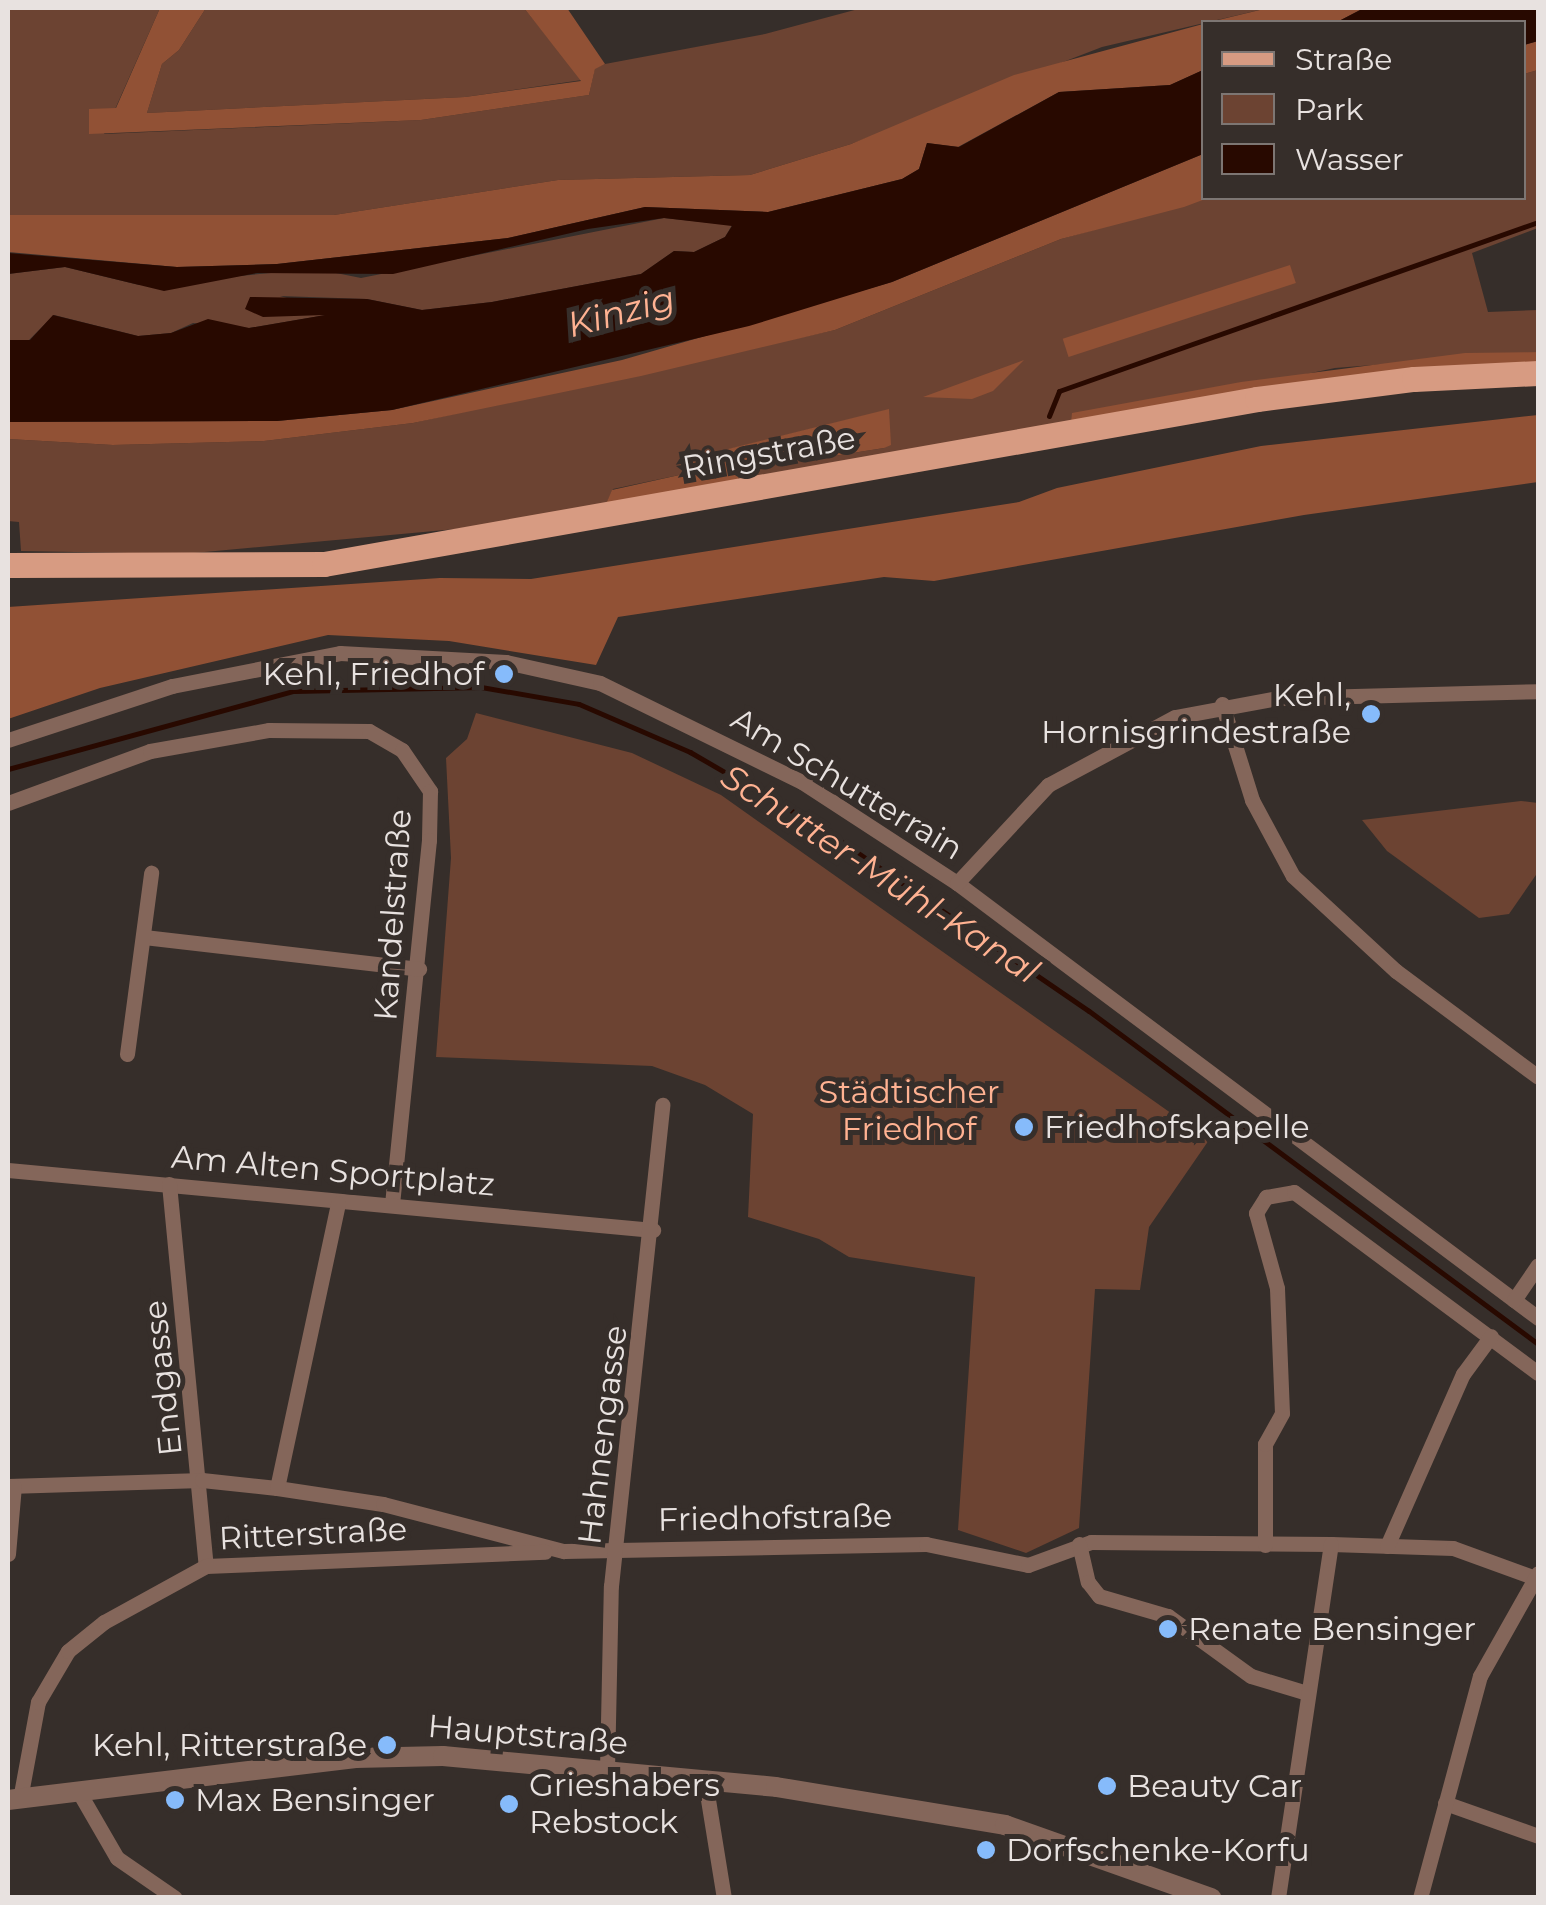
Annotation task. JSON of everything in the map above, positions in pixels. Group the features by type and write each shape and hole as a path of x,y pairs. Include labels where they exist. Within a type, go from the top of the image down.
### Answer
{"main road":[{"name":"Ringstraße","path":"8,564 324,564 1257,399 1414,379 1538,372"}],"street":[{"name":"Am Schutterrain","path":"8,740 172,686 340,654 506,662 600,683 708,731 802,782 956,883 1538,1318"},
{"path":"956,883 1012,817 1075,766 1175,717 1222,704 1538,691"},
{"path":"1222,704 1252,800 1293,876 1396,971 1538,1077"},
{"name":"Kandelstraße","path":"8,802 178,745 269,730 369,731 402,750 430,791 420,968 392,1202"},
{"path":"127,1054 151,873"},
{"path":"144,937 420,968"},
{"name":"Hahnengasse","path":"607,1770 611,1586 619,1547 653,1230 662,1105"},
{"name":"Am Alten Sportplatz","path":"8,1170 338,1203 392,1202 653,1230"},
{"name":"Endgasse","path":"169,1184 202,1480 206,1566"},
{"path":"1265,1545 1265,1444 1282,1413 1277,1288 1256,1214 1279,1192 1294,1192 1538,1373"},
{"path":"277,1488 338,1203"},
{"path":"1514,1300 1538,1265"},
{"path":"1387,1546 1463,1374 1491,1336"},
{"name":"Friedhofstraße","path":"11,1486 202,1480 277,1488 383,1504 564,1551 926,1544 1028,1565 1080,1544 1331,1544 1453,1548 1537,1576"},
{"path":"8,1554 11,1486"},
{"path":"1080,1544 1088,1582 1099,1596 1168,1616 1251,1676 1307,1693"},
{"path":"1278,1898 1331,1544"},
{"name":"Ritterstraße","path":"14,1800 38,1702 68,1651 104,1622 206,1566 564,1551"},
{"path":"1420,1898 1486,1662 1537,1576"},
{"name":"Hauptstraße","path":"14,1800 400,1755 607,1770 1005,1825 1211,1898"},
{"path":"704,1781 724,1898"},
{"path":"80,1794 117,1858 175,1898"},
{"path":"1445,1803 1538,1836"}],"green space":[{"path":"8,8 160,8 104,134 421,120 589,95 595,68 605,64 765,34 862,8 1268,8 1201,20 1201,24 1102,47 851,144 750,175 558,180 334,215 8,215"},
{"path":"206,8 524,8 582,80 465,97 147,113 162,64 179,50"},
{"path":"1538,70 1538,228 1472,253 1488,312 1538,310 1538,352 1335,368 1071,423 738,481 739,471 884,448 888,410 689,459 684,474 613,489 605,506 456,529 183,554 21,551 19,522 8,521 8,439 113,445 264,441 413,423 835,330 1061,239 1201,200 1526,200 1526,73"},
{"path":"664,218 732,225 725,237 694,252 674,251 641,274 492,302 422,310 367,299 280,296 338,313 249,328 193,323 171,333 138,336 54,315 29,340 8,340 8,274 65,267 139,285 316,269 361,278"},
{"name":"Städtischer Friedhof","path":"476,713 632,753 721,795 1209,1140 1149,1227 1140,1290 1095,1289 1079,1528 1026,1553 958,1530 975,1277 849,1257 819,1239 748,1217 753,1114 705,1085 652,1066 436,1057 451,858 446,758 467,739"},
{"path":"1521,801 1538,803 1538,872 1509,914 1479,918 1387,851 1362,820"}],"shaded area":[{"path":"160,8 206,8 179,50 162,64 147,113 465,97 581,81 524,8 567,8 605,64 595,69 589,95 421,120 89,134 89,109 116,108"},
{"path":"1268,8 1364,8 1341,20 1218,20"},
{"path":"1201,25 1201,71 1170,85 1059,92 958,147 927,143 919,169 902,179 768,212 645,207 508,238 277,264 177,267 8,252 8,215 334,215 558,180 750,175 851,144 1014,75"},
{"path":"1538,41 1538,70 1526,73 1526,44"},
{"path":"1201,155 1203,200 1061,239 835,330 641,376 413,423 264,441 113,445 8,439 8,422 277,421 392,410 622,360 892,282"},
{"path":"1290,265 1296,283 1069,357 1063,339"},
{"path":"1538,352 1538,364 1071,423 1072,413 1241,382 1465,353"},
{"path":"1024,360 993,391 972,399 923,397"},
{"path":"889,409 891,445 884,448 739,471 738,481 605,506 612,490 684,474 688,459"},
{"path":"1538,415 1538,482 1304,515 934,581 884,577 618,617 596,665 449,641 328,635 100,688 8,719 8,607 440,578 531,579 1019,502 1057,488 1261,446"}],"water":[{"path":"1364,8 1538,8 1538,41 1526,44 1526,20 1341,20"},
{"name":"Kinzig","path":"1201,71 1201,155 892,282 749,326 392,410 277,421 8,422 8,340 30,340 53,315 138,336 171,333 208,319 249,328 325,315 263,317 245,309 250,297 367,299 422,310 492,302 641,274 674,251 694,252 725,237 732,226 664,218 588,229 393,274 257,273 164,291 65,267 8,274 8,253 177,267 277,264 508,238 645,207 768,212 902,179 919,169 927,143 959,147 1059,92 1170,85"}],"waterway":[{"path":"1049,416 1059,391 1538,222"},
{"name":"Schutter-Mühl-Kanal","path":"8,769 294,691 481,687 579,704 690,752 823,829 1089,1011 1538,1344"}],"place":[{"name":"Kehl, Friedhof","path":"504,674"},
{"name":"Kehl, Hornisgrindestraße","path":"1371,714"},
{"name":"Friedhofskapelle","path":"1024,1127"},
{"name":"Renate Bensinger","path":"1168,1629"},
{"name":"Kehl, Ritterstraße","path":"387,1745"},
{"name":"Beauty Car","path":"1107,1786"},
{"name":"Max Bensinger","path":"175,1800"},
{"name":"Grieshabers Rebstock","path":"509,1804"},
{"name":"Dorfschenke-Korfu","path":"986,1850"}]}
